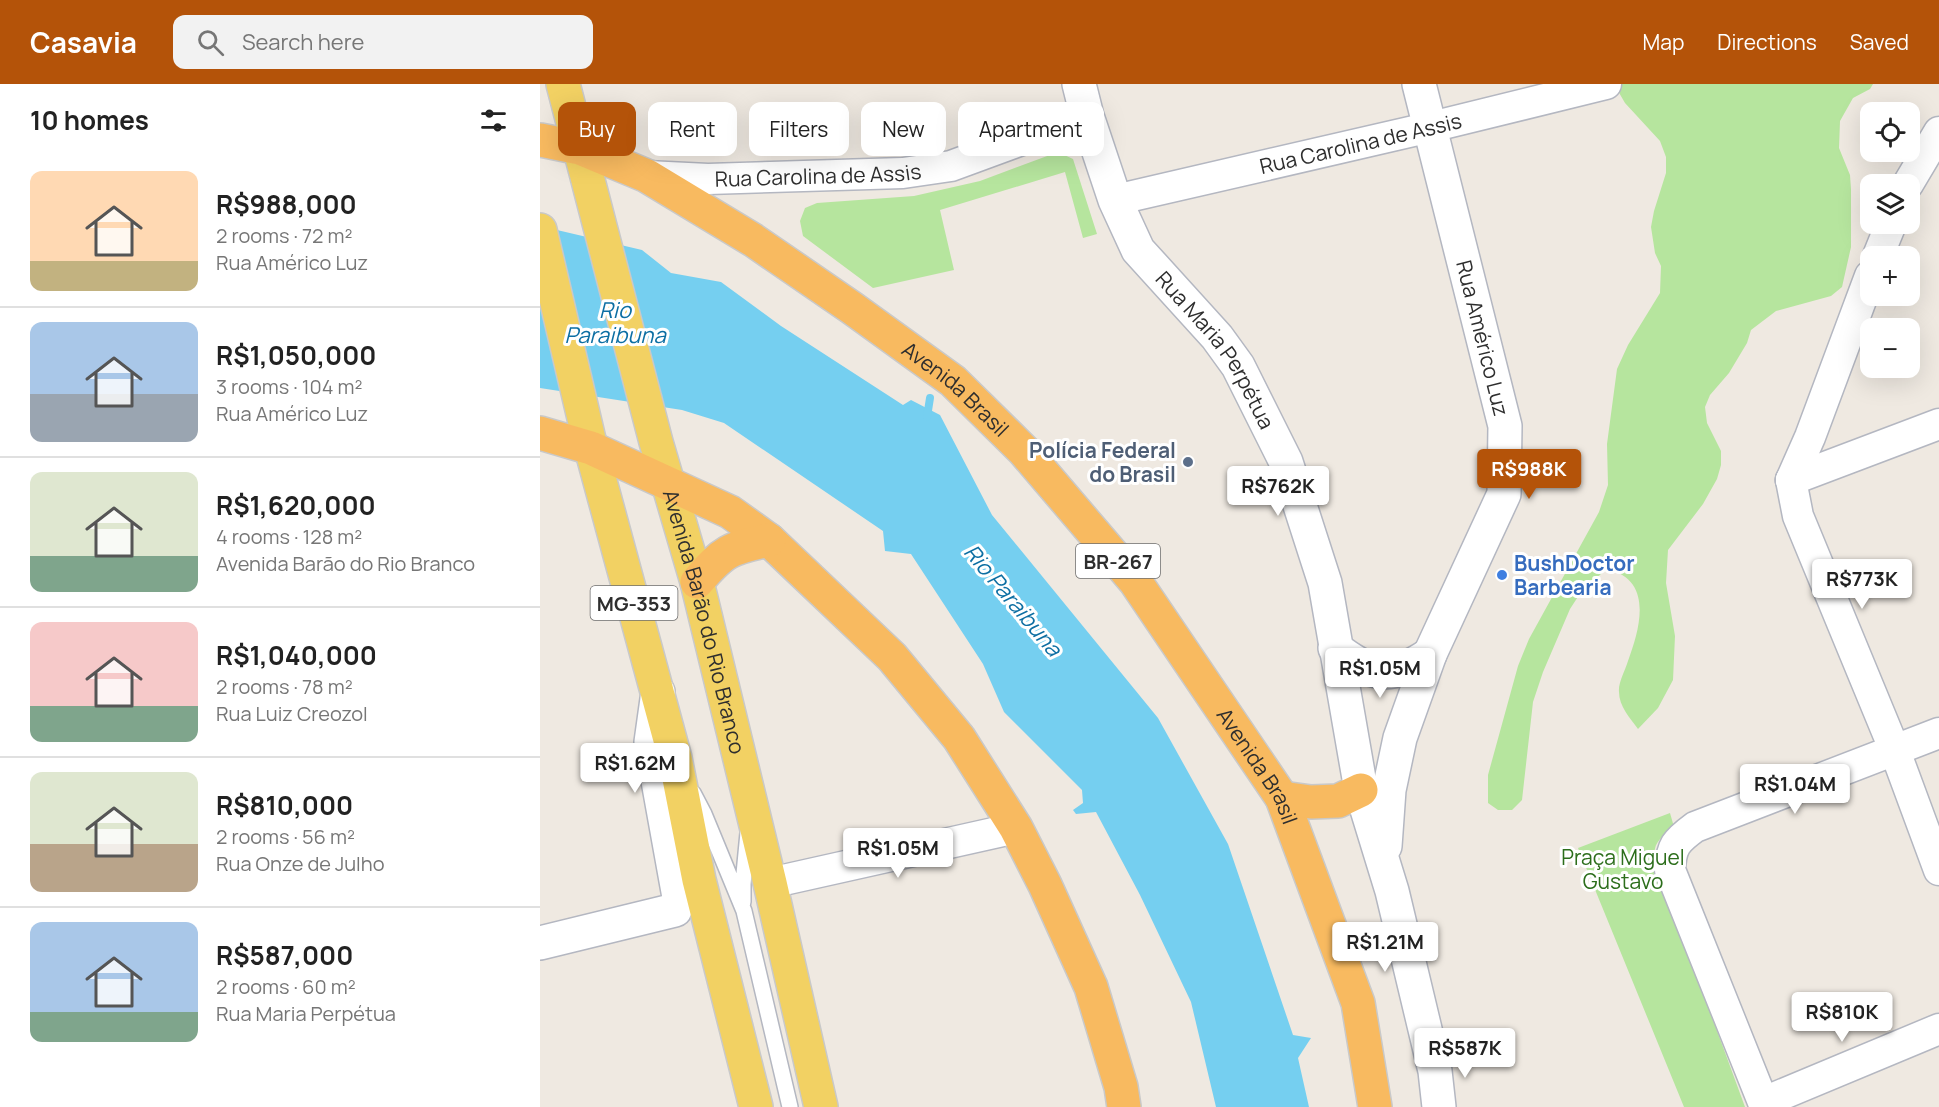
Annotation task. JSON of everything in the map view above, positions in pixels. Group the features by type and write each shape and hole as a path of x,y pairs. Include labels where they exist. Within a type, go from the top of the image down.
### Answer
{"highway":[{"name":"Avenida Brasil","path":"540,140 558,144"},
{"name":"Avenida Brasil","path":"599,156 647,176 753,240 954,381 1024,452 1135,581 1282,798 1358,1003 1375,1107"},
{"path":"540,433 591,448 729,512 769,540 892,657 959,738 1016,828 1045,885 1091,987 1124,1107"},
{"path":"697,582 716,559 738,546 769,540"},
{"path":"1282,798 1311,802 1338,801 1361,790"}],"main road":[{"path":"562,84 567,102"},
{"name":"Avenida Barão do Rio Branco","path":"582,156 656,442 697,582 770,883 821,1107"},
{"name":"Avenida Barão do Rio Branco","path":"540,230 591,448 675,758 699,880 756,1107"}],"street":[{"name":"Rua Maria Perpétua","path":"1079,84 1084,102"},
{"name":"Rua Américo Luz","path":"1383,862 1389,790 1400,738 1430,654 1504,494 1505,426 1419,84"},
{"name":"Rua Carolina de Assis","path":"1115,200 1606,84"},
{"path":"1914,174 1939,132"},
{"name":"Rua Carolina de Assis","path":"647,176 708,179 903,173 951,166 978,156"},
{"name":"Rua Maria Perpétua","path":"1100,156 1115,200 1138,250 1217,337 1238,366 1286,462 1325,583 1361,790 1383,862 1435,1071 1439,1107"},
{"path":"1860,303 1791,480 1798,516 1895,751 1939,870"},
{"path":"1791,480 1939,424"},
{"path":"1335,648 1364,667 1388,673 1401,671 1430,654"},
{"path":"540,943 675,910 679,897 651,742 658,692"},
{"path":"1352,737 1364,728 1376,724 1394,729 1400,738"},
{"path":"1939,733 1695,827 1677,841 1671,853 1670,870 1765,1105 1939,1029"},
{"path":"770,883 1016,828"},
{"name":"Rua Maria Perpétua","path":"1435,1071 1452,1107"}],"lane":[{"name":"Avenida Barão do Rio Branco","path":"675,758 704,814 744,911 790,1107"},
{"name":"Avenida Barão do Rio Branco","path":"744,911 743,884 751,803"}],"green space":[{"path":"1614,84 1873,84 1870,89 1853,98 1840,121 1839,148 1850,175 1851,247 1842,287 1831,296 1776,311 1751,330 1747,343 1729,373 1710,395 1705,407 1707,423 1721,451 1721,465 1717,479 1703,504 1668,550 1666,583 1675,636 1673,680 1658,708 1638,729 1621,702 1620,685 1636,634 1640,607 1632,583 1622,575 1607,569 1583,589 1570,609 1543,672 1533,702 1522,800 1512,810 1498,810 1488,803 1488,775 1518,666 1529,639 1599,512 1608,485 1607,444 1617,369 1628,345 1660,293 1661,266 1655,253 1651,227 1666,173 1666,157 1660,141 1625,103"},
{"path":"1047,156 1067,156 1073,159 1097,234 1083,238 1065,172 940,210 954,270 873,288 803,236 800,221 805,208 817,203 914,196 980,181"},
{"name":"Praça Miguel Gustavo","path":"1670,813 1674,827 1660,839 1656,846 1656,864 1745,1107 1684,1107 1578,848"}],"water":[{"name":"Rio Paraibuna","path":"540,226 642,250 671,273 721,282 781,326 903,405 911,400 940,415 992,515 1158,718 1228,844 1293,1035 1311,1038 1298,1058 1309,1107 1216,1107 1191,1002 1140,895 1096,812 1076,814 1073,810 1083,803 1082,790 1004,712 983,664 911,554 885,551 883,531 724,423 682,410 540,388"}],"waterway":[{"path":"927,417 930,398"}],"place":[{"name":"Polícia Federal do Brasil","path":"1188,462"},
{"name":"BushDoctor Barbearia","path":"1502,575"}]}
